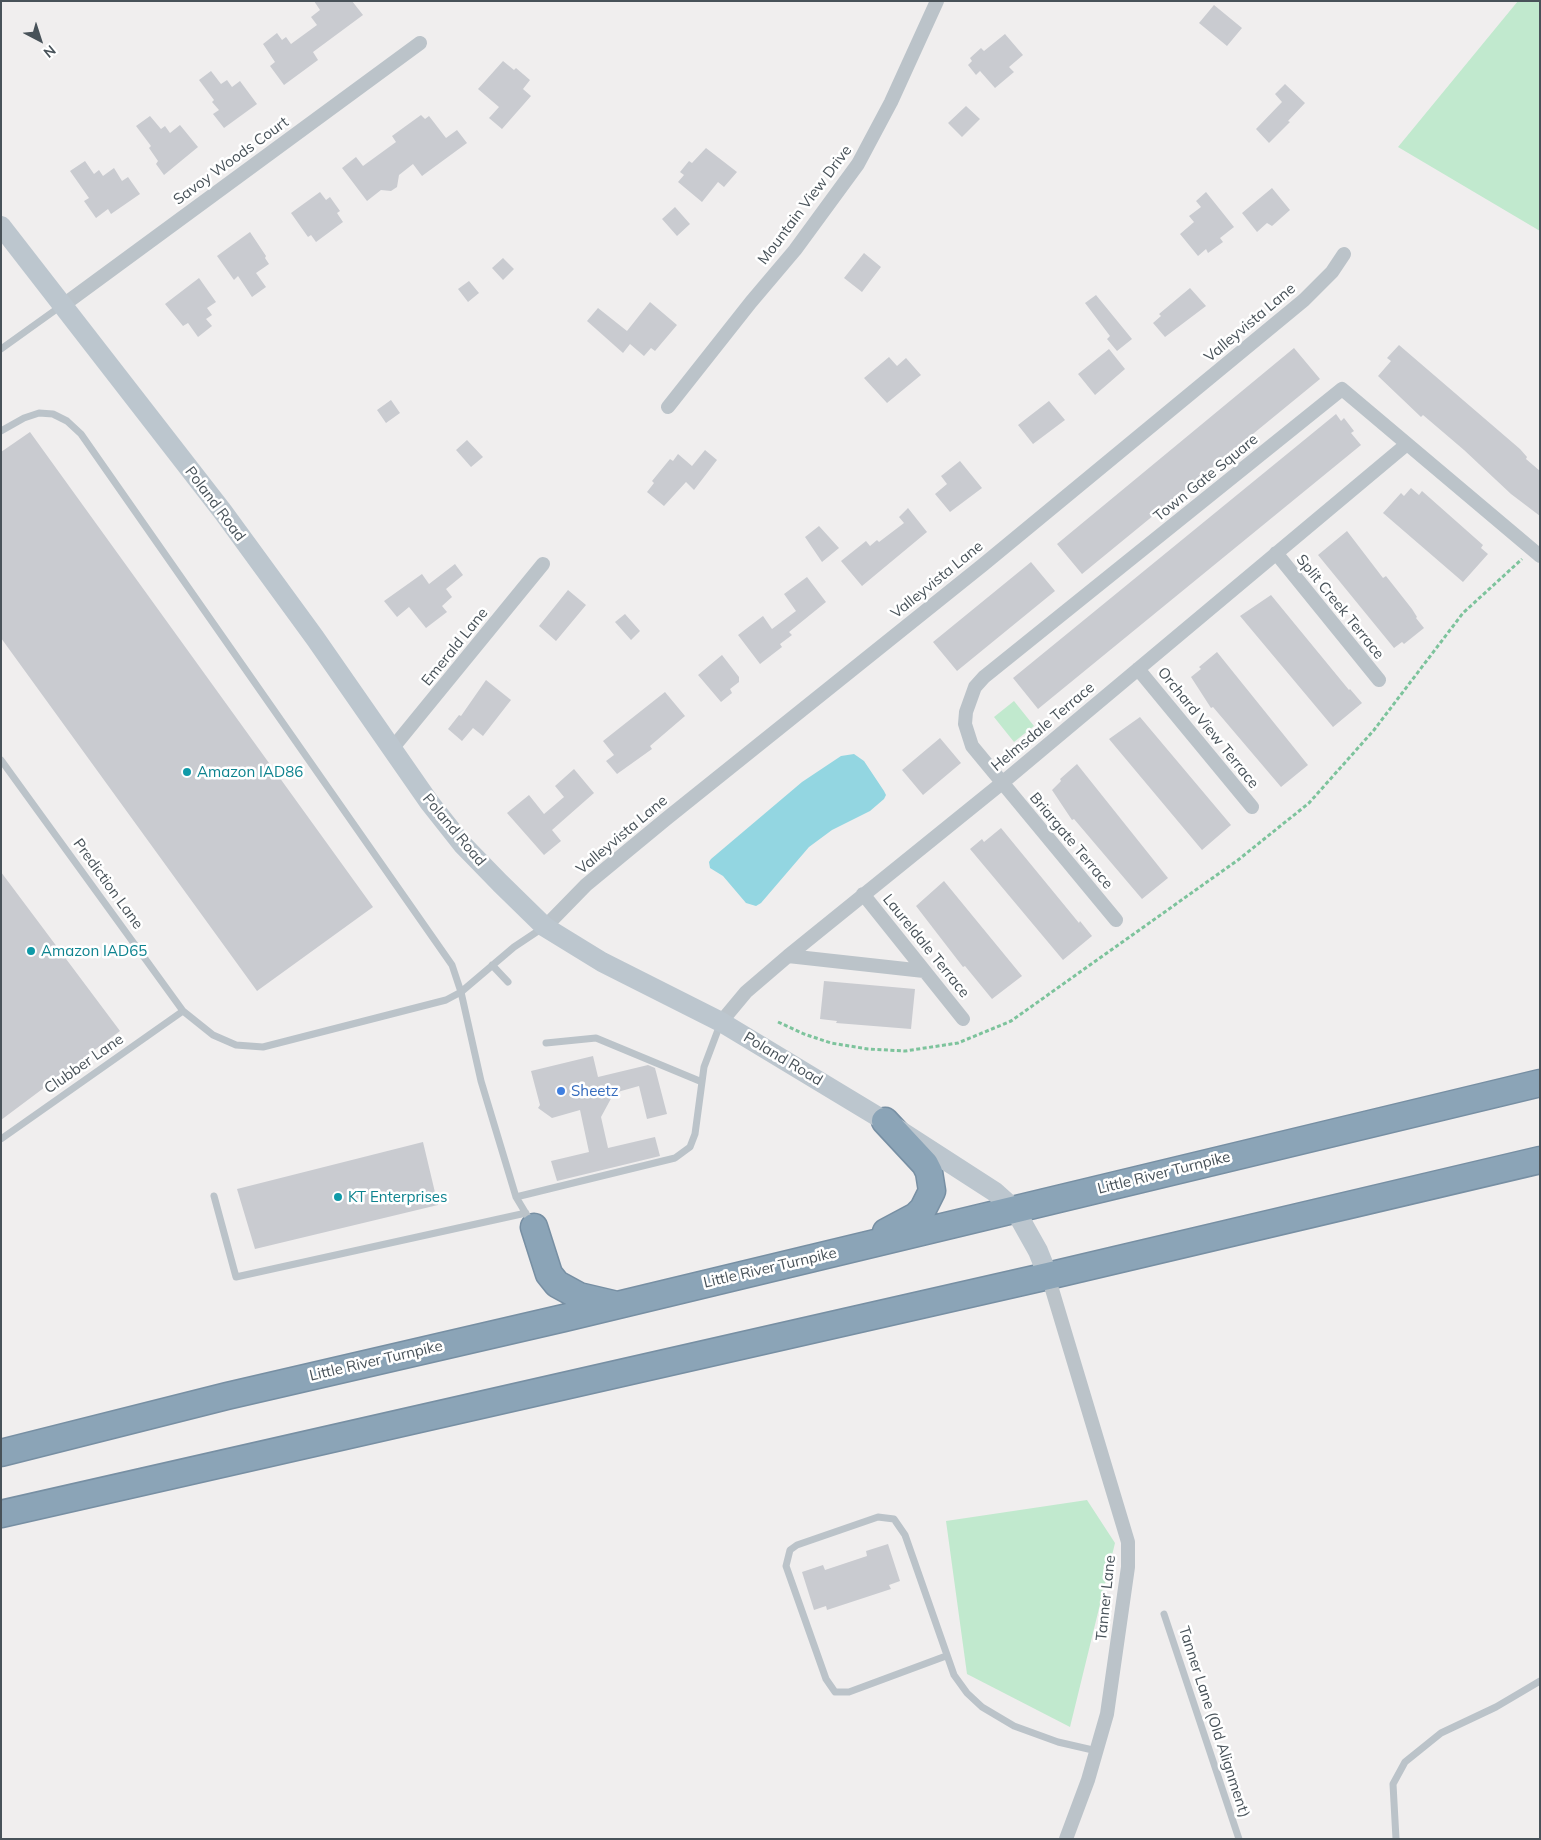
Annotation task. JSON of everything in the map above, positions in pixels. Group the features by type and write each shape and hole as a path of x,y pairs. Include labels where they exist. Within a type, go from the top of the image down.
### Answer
{"highway":[{"name":"Little River Turnpike","path":"1,1453 226,1396 1015,1210 1540,1083"},
{"path":"833,1253 905,1223 923,1208 932,1191 929,1172 925,1164 885,1121"},
{"path":"1,1514 1048,1276 1540,1160"},
{"path":"530,1220 549,1274 557,1284 579,1296 616,1304"}],"street":[{"name":"Mountain View Drive","path":"668,408 751,302 795,250 858,164 891,102 936,1"},
{"name":"Savoy Woods Court","path":"62,306 420,43"},
{"name":"Poland Road","path":"1,226 223,512 315,638 392,750 463,845 545,927 602,962 721,1022 885,1121 995,1192 1015,1210 1038,1250 1048,1276"},
{"name":"Valleyvista Lane","path":"545,927 586,886 666,819 984,564 1304,300 1332,272 1344,254"},
{"name":"Town Gate Square","path":"1002,783 972,746 964,724 966,712 975,687 984,677 1342,389 1533,556"},
{"name":"Helmsdale Terrace","path":"721,1022 746,992 788,956 1002,783 1407,444"},
{"name":"Split Creek Terrace","path":"1276,554 1379,680"},
{"name":"Emerald Lane","path":"392,750 543,564"},
{"name":"Orchard View Terrace","path":"1138,669 1252,807"},
{"name":"Briargate Terrace","path":"1002,783 1116,920"},
{"name":"Laureldale Terrace","path":"864,894 963,1019"},
{"path":"788,956 924,971"},
{"name":"Tanner Lane","path":"1048,1276 1128,1542 1128,1567 1107,1714 1097,1752 1066,1839"}],"lane":[{"path":"1,350 62,306"},
{"path":"1,431 24,418 39,413 53,414 67,421 81,434 452,965 461,992 481,1081 516,1197 530,1220 236,1277 214,1196"},
{"name":"Prediction Lane","path":"1,760 184,1011 213,1035 236,1046 263,1046 446,1000 461,992 514,947 545,927"},
{"path":"492,965 508,982"},
{"name":"Clubber Lane","path":"1,1139 184,1011"},
{"path":"516,1197 675,1158 690,1147 695,1134 702,1082 710,1046 721,1022"},
{"path":"546,1043 596,1038 702,1082"},
{"path":"946,1656 850,1692 835,1692 826,1679 786,1566 790,1550 797,1545 878,1517 894,1519 905,1535 946,1656 954,1675 967,1693 997,1717 1058,1742 1097,1752"},
{"name":"Tanner Lane (Old Alignment)","path":"1164,1614 1239,1839"},
{"path":"1396,1839 1393,1784 1405,1762 1441,1734 1496,1707 1540,1681"}],"path":[{"path":"778,1022 831,1044 868,1049 905,1050 958,1043 1011,1021 1238,860 1308,803 1374,730 1463,613 1533,556"}],"green space":[{"path":"1518,1 1540,1 1540,231 1398,147"},
{"path":"1014,701 1034,726 1014,742 994,717"},
{"path":"1087,1500 1115,1543 1070,1727 967,1674 946,1521"}],"water":[{"path":"854,754 864,761 884,791 886,795 884,799 870,811 832,830 809,847 761,903 756,906 746,903 723,876 710,868 709,862 711,859 802,782 841,756"}],"building":[{"path":"314,1 352,1 363,15 313,52 318,60 284,85 270,66 275,62 263,44 277,33 282,40 286,37 291,44 317,25 311,17 320,10"},
{"path":"1214,5 1242,28 1227,46 1199,23"},
{"path":"1005,34 1023,55 1009,67 1014,72 995,88 980,71 976,75 968,65 972,61 970,58 981,48 984,51"},
{"path":"503,61 514,70 516,68 530,80 523,89 531,96 502,129 489,118 499,107 478,89"},
{"path":"211,71 221,84 227,80 232,87 240,81 257,104 224,128 213,114 219,110 212,102 214,100 199,80"},
{"path":"1285,84 1305,103 1288,121 1290,122 1269,143 1256,129 1282,102 1275,94"},
{"path":"966,106 980,119 962,137 948,123"},
{"path":"421,115 425,119 429,116 446,138 457,130 467,143 422,176 413,164 399,175 397,187 391,191 381,190 367,201 342,168 356,157 363,166 396,142 392,136"},
{"path":"150,116 161,129 165,126 170,133 180,125 198,147 164,175 156,164 158,161 149,148 151,146 136,126"},
{"path":"706,148 737,172 724,187 718,182 702,202 678,182 684,175 680,172 689,161 692,163"},
{"path":"85,161 94,174 99,170 103,176 114,168 122,181 128,177 140,194 111,214 108,209 96,218 84,201 89,198 70,171"},
{"path":"1272,188 1290,210 1272,226 1267,223 1257,232 1242,213"},
{"path":"320,192 326,200 330,197 340,211 337,213 343,222 316,242 311,235 308,237 291,213"},
{"path":"1206,192 1234,227 1220,238 1223,242 1208,253 1206,249 1198,256 1180,234 1194,222 1189,216 1201,207 1196,201"},
{"path":"675,207 690,224 677,236 662,219"},
{"path":"250,232 266,256 265,258 269,264 256,273 266,287 252,297 238,276 234,280 217,256"},
{"path":"864,253 881,267 862,292 844,278"},
{"path":"503,258 514,269 503,280 492,268"},
{"path":"199,278 216,302 207,308 212,315 206,319 212,326 198,337 188,323 183,326 165,304"},
{"path":"469,281 479,293 468,302 458,289"},
{"path":"1190,288 1206,306 1165,337 1153,323 1161,316 1159,314"},
{"path":"1096,295 1132,339 1117,351 1107,339 1110,336 1085,303"},
{"path":"650,302 677,325 655,351 651,348 644,356 630,344 623,353 587,321 598,308 627,331"},
{"path":"1399,345 1520,449 1527,457 1526,459 1540,471 1540,516 1511,494 1423,415 1421,417 1378,376 1391,361 1387,358"},
{"path":"1294,348 1320,379 1082,574 1057,544"},
{"path":"1109,349 1125,369 1095,395 1078,374"},
{"path":"889,357 897,366 906,358 921,375 887,403 864,378"},
{"path":"391,400 400,413 386,423 377,410"},
{"path":"1049,401 1065,420 1033,444 1018,425"},
{"path":"1336,414 1341,421 1344,418 1354,431 1351,433 1361,445 1038,709 1013,678"},
{"name":"Amazon IAD86","path":"30,432 373,907 257,991 1,638 1,452"},
{"path":"467,440 483,457 471,467 456,450"},
{"path":"705,450 717,460 694,490 686,482 664,506 647,492 654,483 652,481 670,459 673,461 678,454 692,466"},
{"path":"960,461 982,488 950,512 935,494 947,484 941,476"},
{"path":"1411,488 1419,495 1422,491 1483,545 1481,548 1488,554 1463,582 1383,513 1401,493 1404,496"},
{"path":"908,508 927,532 862,586 841,561 866,541 870,546 877,540 879,542 904,523 899,517"},
{"path":"819,526 839,548 822,562 805,537"},
{"path":"1347,531 1383,578 1386,576 1412,609 1424,628 1404,644 1402,642 1394,648 1318,555"},
{"path":"1031,562 1055,591 957,671 933,642"},
{"path":"455,564 463,575 446,589 452,597 442,606 447,612 426,628 409,607 397,617 384,601 422,574 429,584"},
{"path":"807,577 826,602 789,632 792,635 780,644 782,647 760,664 738,635 763,616 772,629 796,611 784,594"},
{"path":"568,590 586,605 556,641 539,626"},
{"path":"1271,595 1349,690 1362,703 1333,727 1240,616"},
{"path":"625,614 640,631 631,640 615,622"},
{"path":"1217,652 1308,765 1281,787 1213,707 1211,708 1191,677 1201,669 1199,667"},
{"path":"722,655 739,677 739,682 730,689 732,693 721,702 698,675"},
{"path":"486,680 511,700 483,736 473,728 462,741 448,729 459,715 461,716"},
{"path":"665,692 685,716 650,746 652,749 617,774 606,761 614,755 603,741"},
{"path":"1140,717 1231,825 1202,850 1109,739"},
{"path":"940,738 961,763 923,795 902,770"},
{"path":"1077,764 1168,878 1142,899 1074,819 1072,820 1052,790 1061,781 1060,779"},
{"path":"574,769 594,793 552,830 561,841 544,855 507,813 529,795 544,814 564,797 555,786"},
{"path":"1001,828 1079,923 1080,921 1092,936 1063,960 970,849 982,839 984,842"},
{"name":"Amazon IAD65","path":"1,872 120,1031 1,1120"},
{"path":"944,881 1022,976 992,999 965,966 963,967 916,906"},
{"path":"824,981 915,989 911,1029 836,1023 837,1021 820,1019"},
{"name":"Sheetz","path":"593,1056 598,1077 648,1065 655,1068 667,1114 647,1119 639,1086 614,1093 601,1117 608,1148 655,1137 660,1156 557,1181 551,1161 589,1152 580,1110 552,1118 538,1108 540,1105 531,1071"},
{"name":"KT Enterprises","path":"423,1142 438,1205 255,1249 237,1189"},
{"path":"888,1544 900,1581 889,1585 891,1589 827,1610 826,1606 814,1610 802,1572 823,1565 825,1570 867,1556 866,1551"}],"place":[{"name":"Amazon IAD86","path":"187,772"},
{"name":"Amazon IAD65","path":"31,951"},
{"name":"Sheetz","path":"561,1091"},
{"name":"KT Enterprises","path":"338,1197"}]}
